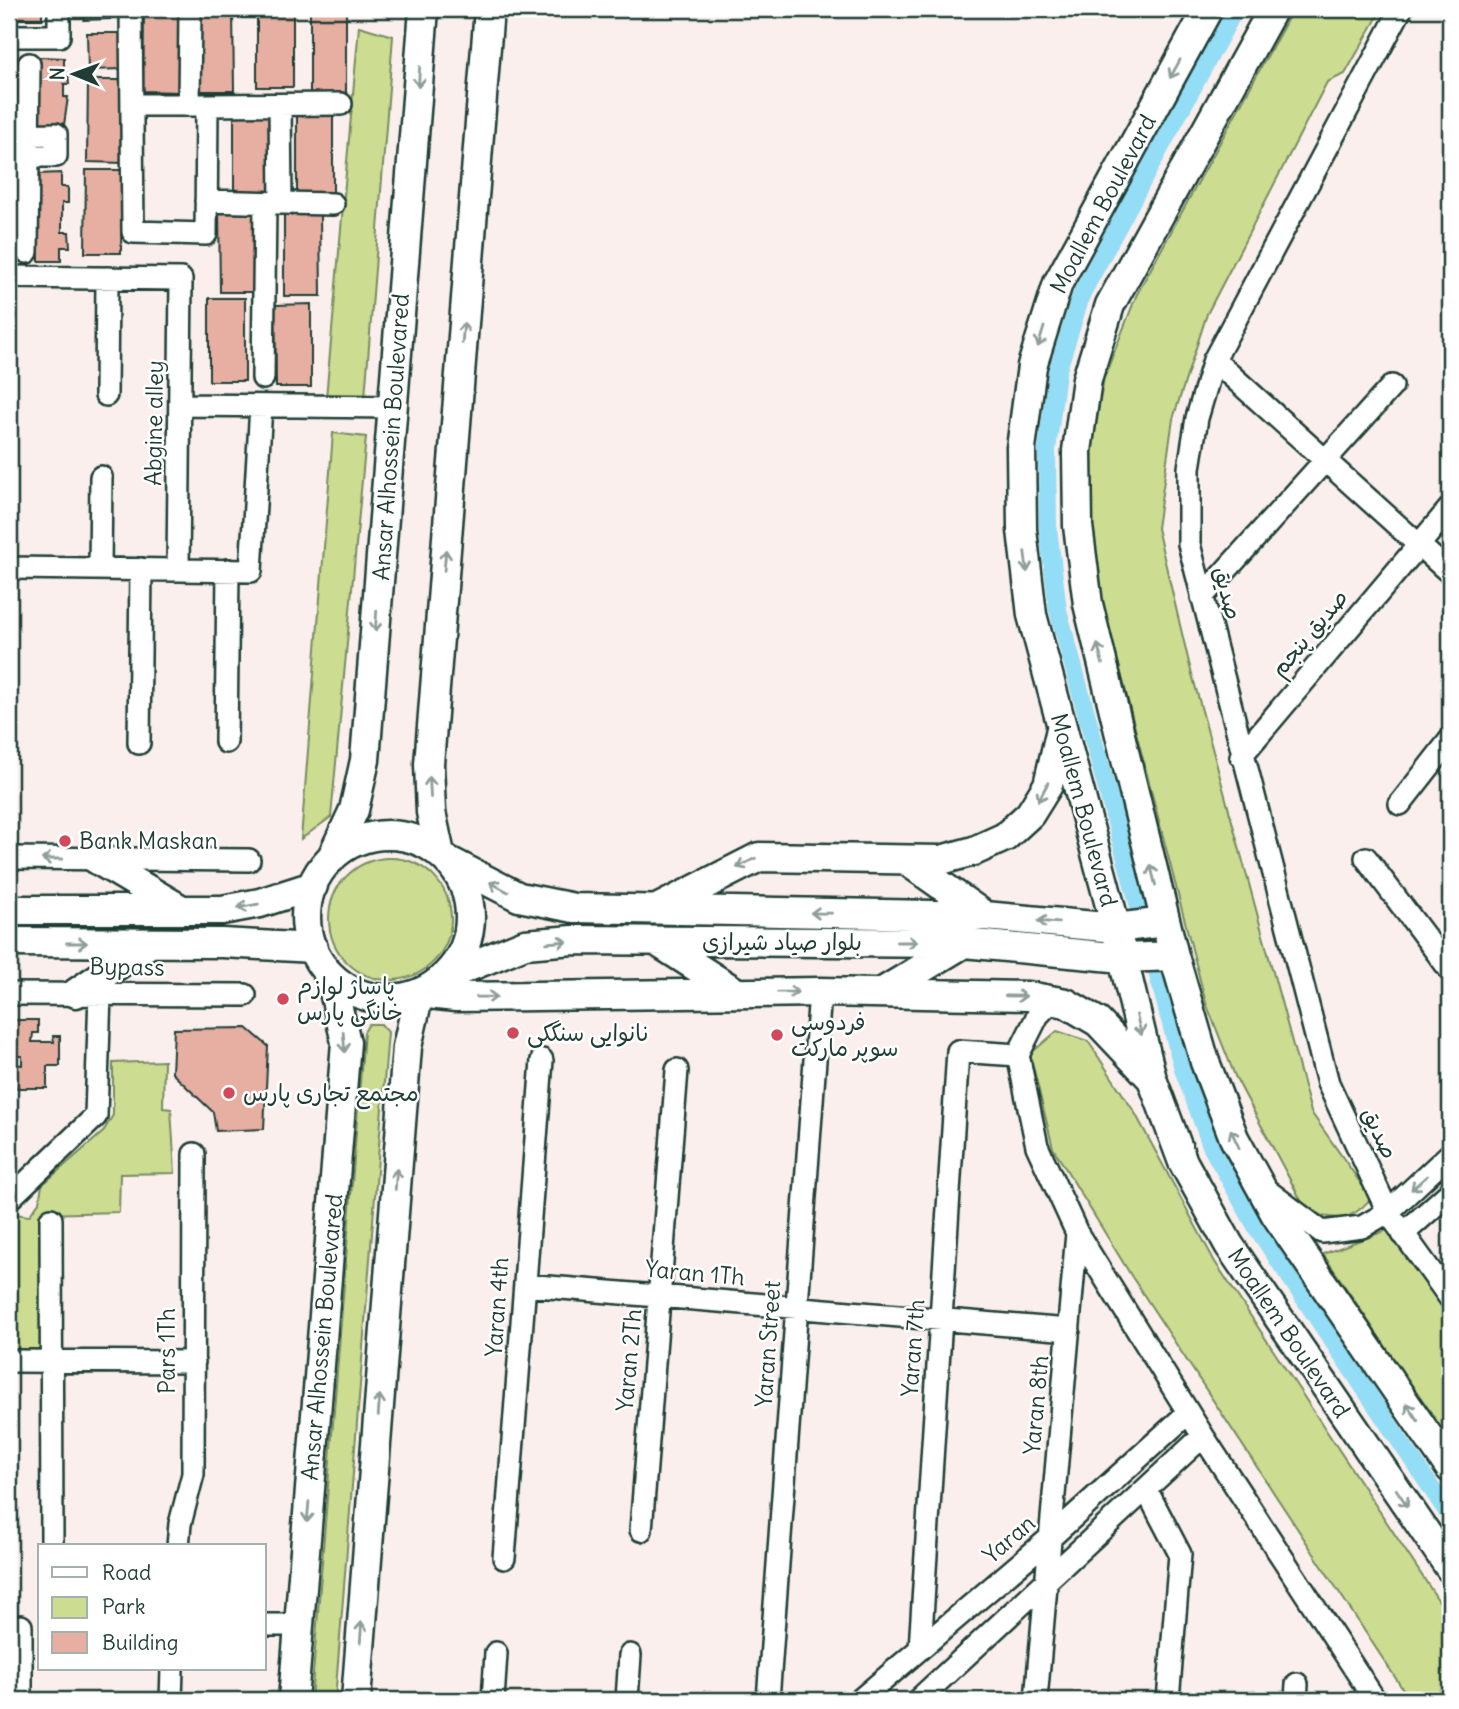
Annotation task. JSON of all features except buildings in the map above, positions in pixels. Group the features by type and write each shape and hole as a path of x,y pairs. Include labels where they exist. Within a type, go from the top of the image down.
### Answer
{"main road":[{"name":"Ansar Alhossein Boulevared","path":"331,859 354,810 365,760 424,9"},
{"path":"443,857 431,812 429,764 489,9"},
{"name":"Moallem Boulevard","path":"1208,9 1058,283 1032,366 1021,448 1022,530 1032,615 1116,928 1152,1079 1182,1162 1229,1245 1450,1568"},
{"path":"1273,9 1110,305 1087,379 1077,452 1078,526 1087,604 1174,956 1215,1088 1234,1138 1276,1215 1450,1468"},
{"path":"657,909 759,857 908,861 941,860 974,851 1004,837 1030,814 1048,785 1061,726"},
{"path":"393,835 426,844 443,857 461,881 469,905 469,931 461,955 446,976 419,993 404,998 372,998 349,989 330,975 313,948 307,928 307,906 313,886 331,859 360,841 393,835"},
{"name":"بلوار صیاد شیرازی","path":"443,857 519,897 574,908 985,916 1116,928 1165,922"},
{"path":"96,859 182,910"},
{"path":"908,861 985,916"},
{"path":"9,910 222,910 260,903 313,886"},
{"name":"بلوار صیاد شیرازی","path":"446,976 525,944 573,940 964,943 1123,958 1174,956"},
{"path":"656,941 737,993"},
{"path":"9,942 313,948"},
{"path":"88,993 150,943"},
{"path":"881,993 964,943"},
{"name":"Ansar Alhossein Boulevared","path":"293,1700 346,1042 330,975"},
{"path":"419,993 456,997 820,992 1028,996 1066,1003 1098,1022 1152,1079"},
{"path":"356,1700 407,1047 419,993"}],"street":[{"path":"9,36 59,36 59,9"},
{"path":"131,9 133,232 206,234 206,201 190,9"},
{"name":"صدیق","path":"1401,9 1214,360 1197,418 1189,468 1189,544 1241,756 1328,1083 1388,1212 1450,1297"},
{"path":"27,252 19,156 56,156 56,134 19,135 29,64"},
{"path":"132,105 341,104"},
{"path":"263,378 280,105"},
{"path":"206,201 333,204"},
{"name":"Abgine alley","path":"9,277 181,279 178,570"},
{"path":"106,395 107,278"},
{"path":"1214,360 1450,573"},
{"path":"1202,597 1392,386"},
{"path":"180,405 393,407"},
{"path":"9,568 251,570 261,406"},
{"path":"100,569 101,477"},
{"name":"صدیق پنجم","path":"1241,756 1450,508"},
{"path":"139,743 141,569"},
{"path":"226,742 228,570"},
{"path":"1401,804 1450,740"},
{"path":"9,858 249,860"},
{"path":"1366,858 1450,970"},
{"name":"Yaran Street","path":"768,1700 820,992"},
{"path":"9,1199 96,1116 88,993"},
{"name":"Bypass","path":"9,994 245,995"},
{"path":"1053,1000 1027,1031 1018,1055 1037,1146 1077,1233 1188,1413 1375,1700"},
{"name":"Yaran 7th","path":"920,1649 958,1051 1018,1055"},
{"name":"Yaran 4th","path":"504,1558 542,1060"},
{"name":"Yaran 2Th","path":"641,1530 677,1070"},
{"name":"Pars 1Th","path":"178,1544 180,1524 193,1474 194,1154"},
{"path":"1257,1182 1285,1208 1322,1232 1362,1227 1388,1212 1450,1154"},
{"path":"1403,1234 1450,1192"},
{"path":"51,1219 52,1544"},
{"name":"Yaran 8th","path":"1036,1700 1077,1233"},
{"name":"Yaran 1Th","path":"526,1285 1069,1331"},
{"path":"9,1361 194,1362"},
{"name":"Yaran","path":"859,1700 1050,1538 1188,1413"},
{"path":"918,1700 1203,1436"},
{"path":"1146,1489 1180,1554 1168,1700"},
{"path":"266,1625 299,1625"},
{"path":"21,1700 23,1626"},
{"path":"493,1700 496,1653"},
{"path":"627,1700 630,1655"},
{"path":"171,1700 172,1670"}],"green space":[{"path":"1293,9 1382,9 1345,74 1327,82 1207,314 1173,419 1157,528 1189,663 1311,1112 1371,1198 1349,1216 1334,1218 1307,1212 1235,1076 1206,1003 1097,581 1087,473 1104,378 1137,294"},
{"path":"359,26 393,36 365,398 326,398"},
{"path":"333,433 366,437 331,817 301,839"},
{"path":"390,858 413,863 433,876 446,896 451,919 446,942 433,962 413,975 390,980 367,975 347,962 334,942 329,919 334,896 347,876 367,863"},
{"path":"369,1024 381,1024 388,1032 335,1700 311,1700 364,1032"},
{"path":"1057,1031 1088,1041 1135,1113 1215,1262 1450,1618 1450,1700 1410,1700 1132,1277 1053,1148 1030,1054"},
{"path":"164,1061 163,1108 171,1109 175,1173 120,1174 119,1212 43,1214 40,1349 9,1349 9,1223 15,1214 29,1216 39,1202 42,1185 103,1132 113,1115 113,1063"},
{"path":"1390,1229 1450,1319 1450,1442 1323,1254"}],"waterway":[{"path":"1141,914 1058,610 1048,528 1047,450 1057,372 1082,293 1235,9"},
{"path":"1156,968 1183,1069 1212,1148 1257,1228 1450,1516"}],"place":[{"name":"Bank Maskan","path":"65,841"},
{"name":"پاساژ لوازم خانگی پارس","path":"283,999"},
{"name":"نانوایی سنگکی","path":"513,1033"},
{"name":"فردوسی سوپر مارکت","path":"777,1035"},
{"name":"مجتمع تجاری پارس","path":"229,1093"}]}
